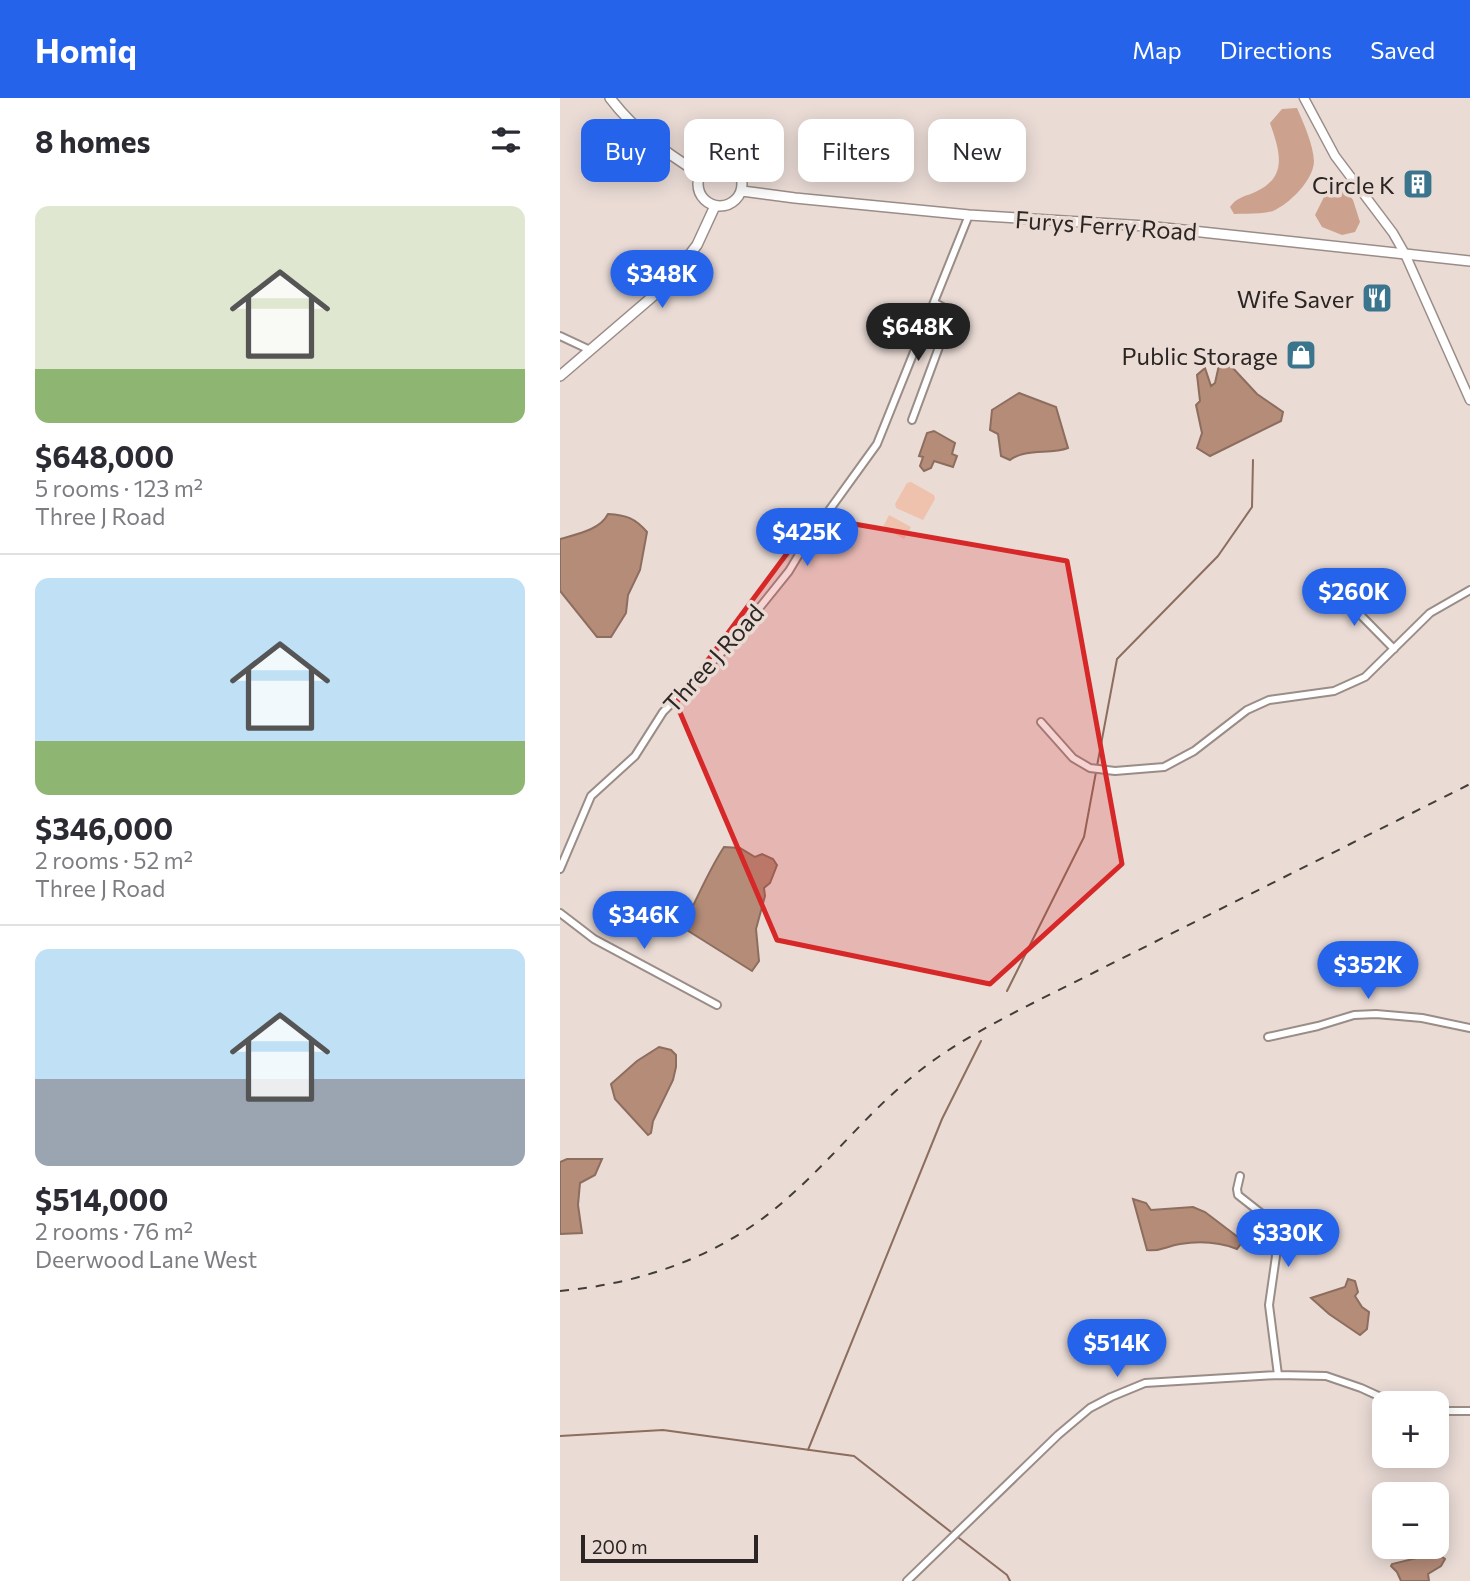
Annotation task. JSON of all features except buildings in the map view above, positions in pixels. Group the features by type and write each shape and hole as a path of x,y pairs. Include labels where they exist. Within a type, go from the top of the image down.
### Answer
{"main road":[{"path":"610,98 643,135 660,150 684,164"},
{"path":"699,182 700,195 706,201 715,206 723,206 733,202 741,191 740,182"},
{"name":"Furys Ferry Road","path":"741,191 969,215 1146,226 1470,261"},
{"path":"560,376 652,298 680,269 697,244 715,206"}],"street":[{"path":"1304,98 1335,156 1393,233 1405,254 1470,400"},
{"name":"Three J Road","path":"560,869 591,796 635,756 663,712 732,642 789,571 807,541 877,444 969,215"},
{"path":"912,420 952,312 935,303"},
{"path":"560,336 590,350"},
{"path":"1334,588 1394,649"},
{"path":"1041,722 1073,758 1090,768 1115,771 1164,767 1194,751 1247,710 1269,700 1334,691 1366,677 1430,613 1470,590"},
{"path":"560,914 594,939 717,1005"},
{"path":"1268,1037 1354,1015 1376,1014 1422,1018 1470,1028"},
{"path":"1240,1176 1238,1195 1266,1217 1272,1227 1276,1256 1269,1305 1278,1375"},
{"path":"907,1581 1058,1435 1090,1408 1145,1383 1278,1375 1326,1376 1372,1393"},
{"path":"1449,1410 1470,1411"}],"highlighted area":[{"path":"814,517 1067,561 1122,864 990,984 777,940 676,703"}],"shaded area":[{"path":"1297,108 1313,154 1310,176 1293,197 1273,211 1234,214 1230,207 1235,202 1264,187 1277,172 1279,154 1270,123 1282,109"},
{"path":"1339,182 1353,200 1360,222 1355,232 1342,235 1322,227 1315,215 1324,197"},
{"path":"1219,365 1231,366 1257,394 1283,412 1281,421 1210,456 1197,448 1202,433 1196,405 1200,401 1197,375 1205,368 1211,386 1215,383"},
{"path":"1019,393 1056,407 1068,448 1023,454 1010,460 1001,456 998,434 990,430 992,410"},
{"path":"934,431 955,443 952,454 957,456 953,467 934,461 931,468 924,471 920,466 923,457 919,456 927,433"},
{"path":"911,482 934,495 935,499 923,520 896,508 895,504 907,483"},
{"path":"608,514 630,518 647,532 640,570 628,595 626,613 611,637 597,637 560,591 560,539 594,528"},
{"path":"889,515 911,527 904,539 883,527"},
{"path":"724,847 740,848 755,857 762,854 773,859 777,865 770,883 764,888 765,896 756,929 759,961 752,971 682,927"},
{"path":"659,1047 671,1050 676,1055 676,1067 673,1080 648,1135 615,1099 611,1084 637,1061"},
{"path":"567,1159 602,1159 595,1175 580,1183 578,1205 582,1233 560,1234 560,1162"},
{"path":"1133,1199 1146,1203 1151,1210 1193,1207 1205,1212 1243,1241 1237,1249 1202,1242 1147,1250"},
{"path":"1348,1279 1355,1281 1358,1292 1355,1296 1369,1312 1367,1329 1360,1335 1311,1298 1345,1287"},
{"path":"1412,1559 1445,1559 1441,1566 1428,1574 1429,1581 1401,1581 1392,1564"}],"waterway":[{"path":"1097,766 1117,659 1218,556 1252,507 1253,460"},
{"path":"1007,991 1084,837 1096,772"},
{"path":"808,1450 942,1119 981,1041"},
{"path":"560,1436 663,1430 854,1456 951,1532"},
{"path":"959,1538 1007,1575 1010,1581"}],"railway":[{"path":"560,1291 654,1273 684,1262 740,1234 791,1195 900,1087 954,1046 1021,1009 1470,784"}],"place":[{"name":"Circle K","path":"1418,184"},
{"name":"Wife Saver","path":"1377,298"},
{"name":"Public Storage","path":"1301,355"}]}
